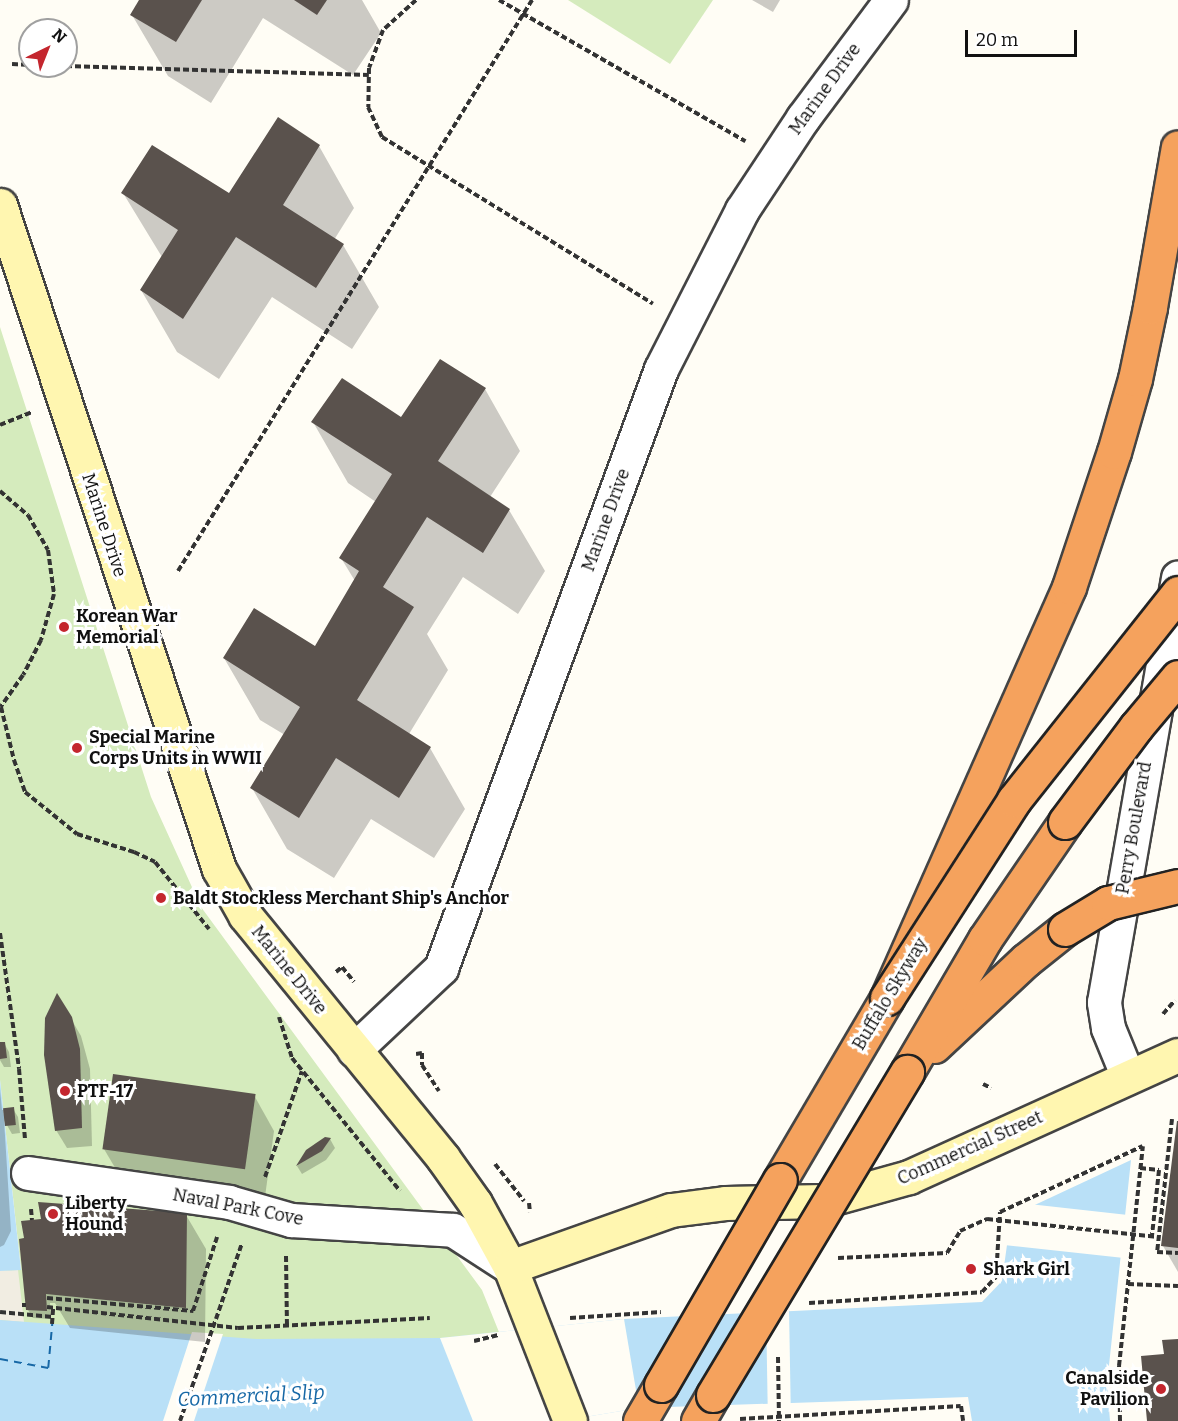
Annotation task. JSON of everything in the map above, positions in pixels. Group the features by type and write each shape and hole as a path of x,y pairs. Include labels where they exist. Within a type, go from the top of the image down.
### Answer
{"highway":[{"path":"887,998 1069,587 1092,521 1135,379 1150,308 1178,147"},
{"name":"Buffalo Skyway","path":"640,1421 887,998 950,896 1014,800 1178,593"},
{"path":"698,1421 1021,882 1136,727 1178,677"},
{"path":"907,1072 1026,960 1065,929 1108,903 1178,886"}],"street":[{"name":"Marine Drive","path":"354,1050 441,969 661,369 742,210 803,118 891,0"},
{"name":"Marine Drive","path":"0,205 219,869 245,915 443,1158 475,1203 510,1267 570,1421"},
{"name":"Perry Boulevard","path":"1128,1077 1108,1028 1104,1002 1178,577"},
{"name":"Commercial Street","path":"510,1267 671,1210 725,1203 823,1201 909,1177 1178,1055"},
{"name":"Naval Park Cove","path":"28,1173 229,1202 291,1220 453,1230 510,1267"}],"path":[{"path":"416,0 382,30 369,75 368,107 382,137 685,323"},
{"path":"499,0 776,159"},
{"path":"178,571 532,0"},
{"path":"12,64 18,64"},
{"path":"78,66 369,75"},
{"path":"0,425 41,409"},
{"path":"0,490 28,515 48,550 54,594 41,640 0,707 14,760 26,792 77,834 134,852 155,862 213,934"},
{"path":"0,933 2,962 20,1069 32,1220"},
{"path":"342,967 354,982"},
{"path":"1163,1014 1175,1000"},
{"path":"279,1016 292,1058 432,1229"},
{"path":"416,1054 422,1053"},
{"path":"983,1084 991,1088"},
{"path":"1172,1119 1157,1252 1178,1253"},
{"path":"803,1303 982,1292 996,1277 1000,1212 1143,1146 1118,1385 1120,1421"},
{"path":"1140,1168 1159,1170 1152,1236"},
{"path":"513,1198 519,1195"},
{"path":"46,1298 193,1311 229,1202"},
{"path":"529,1203 530,1212"},
{"path":"834,1258 947,1253 960,1232 987,1219 1158,1237"},
{"path":"286,1260 286,1325"},
{"path":"1128,1284 1178,1286"},
{"path":"52,1324 53,1317 50,1307 238,1328 430,1318"},
{"path":"570,1318 672,1311"},
{"path":"0,1312 53,1317"},
{"path":"180,1421 216,1319"},
{"path":"474,1341 498,1335"},
{"path":"739,1419 961,1406 963,1421"}],"green space":[{"path":"568,0 713,0 670,64"},
{"path":"0,327 151,797 201,907 482,1290 535,1421 0,1421 0,1271 21,1269 0,1080"}],"shaded area":[{"path":"18,1270 24,1322 0,1320 0,1271"}],"water":[{"path":"0,1080 21,1270 0,1271"},
{"name":"Commercial Slip","path":"1131,1160 1107,1384 1110,1421 972,1421 968,1397 639,1408 561,1421 0,1421 0,1320 256,1339 440,1338 624,1319 982,1302 1002,1281 1011,1216"}],"pier":[{"path":"1029,1204 1128,1215 1124,1258 1004,1245 1008,1214"},
{"path":"766,1308 789,1308 791,1406 768,1406"},
{"path":"624,1319 639,1408 561,1421 473,1421 440,1338"},
{"path":"192,1332 223,1334 194,1421 163,1421"}],"building":[{"path":"139,0 202,0 176,42 130,15"},
{"path":"294,0 327,0 317,15"},
{"path":"278,117 320,145 283,205 344,244 316,288 236,237 183,319 140,290 178,230 121,193 152,145 229,193"},
{"path":"440,359 486,388 438,461 510,509 483,553 427,517 383,587 414,607 357,700 431,747 399,798 336,758 299,818 250,788 300,707 223,658 254,608 315,646 359,571 339,558 392,474 311,422 342,378 401,417"},
{"name":"PTF-17","path":"57,993 72,1017 80,1049 82,1128 55,1131 44,1055 45,1018"},
{"path":"0,1042 5,1042 7,1058 0,1059"},
{"path":"113,1074 256,1094 245,1169 102,1149"},
{"path":"14,1107 16,1125 5,1126 3,1108"},
{"path":"1178,1121 1178,1248 1161,1246"},
{"path":"325,1137 331,1138 322,1151 296,1166 306,1150"},
{"path":"38,1202 187,1213 186,1308 46,1294 47,1311 26,1310 19,1239 24,1238 21,1221 41,1219"},
{"name":"Canalside Pavilion","path":"1178,1339 1178,1421 1147,1421 1141,1356 1164,1354 1162,1340"}],"ferry route":[{"path":"0,1359 48,1368 52,1324"}],"place":[{"name":"Korean War Memorial","path":"64,627"},
{"name":"Special Marine Corps Units in WWII","path":"77,748"},
{"name":"Baldt Stockless Merchant Ship's Anchor","path":"161,898"},
{"name":"PTF-17","path":"65,1091"},
{"name":"Liberty Hound","path":"53,1214"},
{"name":"Shark Girl","path":"971,1269"},
{"name":"Canalside Pavilion","path":"1161,1389"}]}
